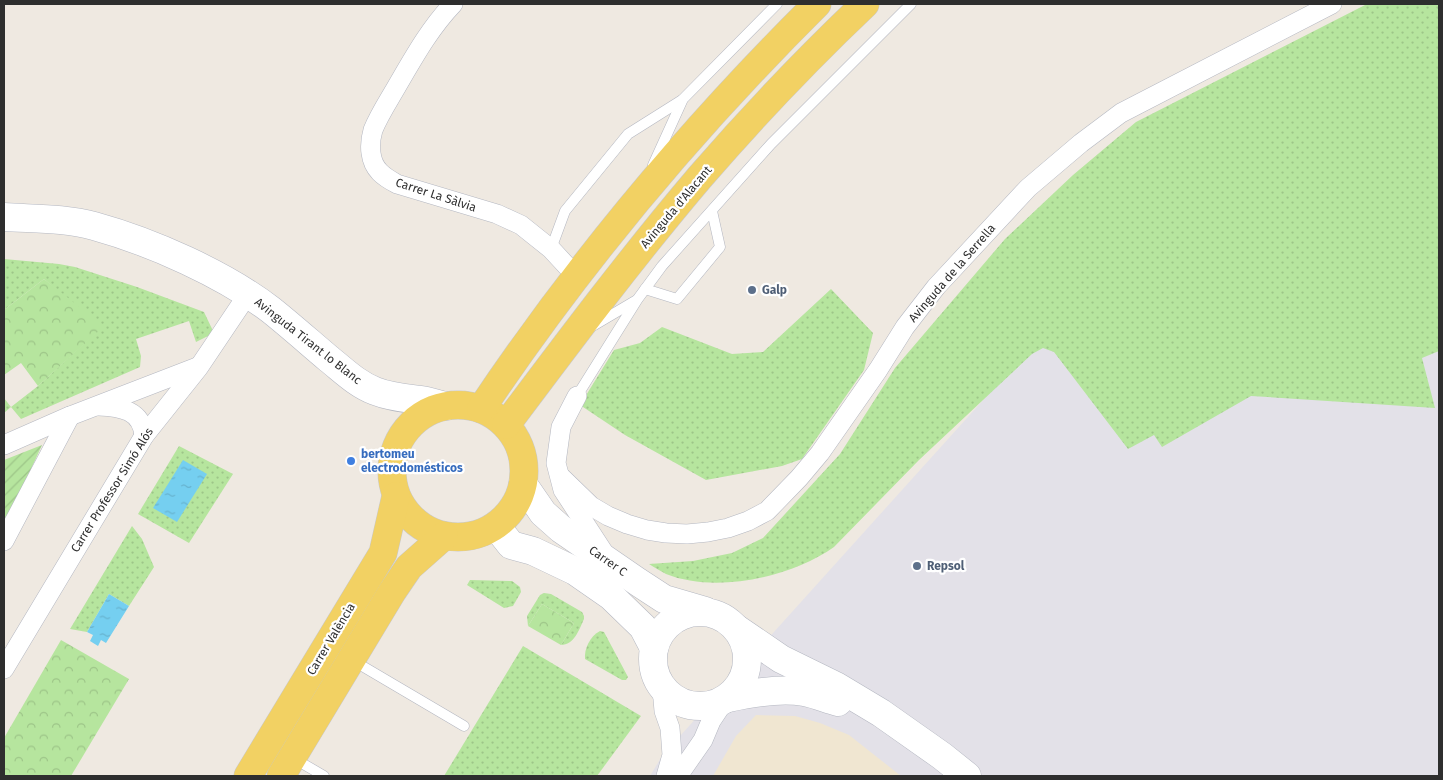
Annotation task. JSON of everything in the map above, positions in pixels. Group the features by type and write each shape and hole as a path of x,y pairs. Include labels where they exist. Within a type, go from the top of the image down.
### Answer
{"main road":[{"path":"481,409 514,360 576,276 638,199 706,120 817,4"},
{"name":"Avinguda d'Alacant","path":"506,425 643,246 700,178 794,73 864,4"},
{"path":"459,405 481,409 495,416 506,425 522,452 523,484 518,500 496,526 487,531 467,537 444,536 431,532 419,525 408,515 396,496 392,478 392,461 398,443 407,428 420,416 432,410 459,405"},
{"name":"Carrer València","path":"248,776 383,553 396,496"},
{"path":"286,767 392,592 410,567 444,536"}],"street":[{"name":"Carrer La Sàlvia","path":"454,4 437,12 428,33 373,131 371,155 376,167 384,177 397,184 497,214 522,225 551,249 576,276"},
{"name":"Avinguda de la Serrella","path":"560,476 591,506 627,524 653,531 687,534 708,532 748,521 767,511 820,453 878,370 905,327 936,287 1028,188 1081,143 1121,113 1332,4"},
{"name":"Avinguda Tirant lo Blanc","path":"4,218 53,219 93,226 147,243 191,263 248,294 271,310 356,381 374,391 387,396 422,400 446,406"},
{"name":"Carrer Professor Simó Alós","path":"4,668 144,436 199,367 248,294"},
{"path":"4,445 70,416 199,367"},
{"path":"578,396 561,428 556,463 563,490 610,563"},
{"path":"98,406 123,408 131,412 143,426 144,436"},
{"path":"4,541 70,416"},
{"name":"Carrer C","path":"523,484 543,513 561,529 610,563 664,599 711,613"},
{"path":"496,526 511,545 533,551 575,571 611,596 643,627 654,648"},
{"path":"881,713 803,691 751,693 712,705 698,707 685,704 672,698 662,688 656,677 652,662 654,648 660,634 669,623 682,615 696,612 711,613 724,618 781,659 836,686 881,713 967,776"},
{"path":"678,776 703,740 711,721 743,680 748,658 745,642 737,629"},
{"path":"662,688 664,710 670,728 672,755 666,776"}],"lane":[{"path":"551,249 565,211 628,134 683,99 777,4"},
{"path":"578,396 637,300 662,266 771,144 911,4"},
{"path":"638,199 683,99"},
{"path":"645,290 677,299 720,246 712,211"},
{"path":"571,338 637,300"},
{"path":"352,660 464,726"},
{"path":"286,767 324,776"}],"shaded area":[{"path":"1439,317 1439,776 650,776 662,756 1050,326"},
{"path":"756,715 795,716 820,723 849,735 901,776 713,776 736,736"}],"green space":[{"path":"1367,4 1439,4 1439,351 1422,358 1435,408 1251,396 1162,447 1154,435 1128,449 1054,352 1043,348 1032,354 919,460 834,547 817,558 776,574 730,582 686,580 666,574 649,564 693,561 732,553 763,538 840,454 895,368 1005,239 1073,175 1136,122"},
{"path":"4,259 75,267 137,287 204,312 214,333 196,342 189,321 136,339 141,356 140,367 21,419 11,407 38,386 101,328 44,279 4,310"},
{"path":"44,279 102,328 38,386 21,363 4,375 4,310"},
{"path":"831,289 873,333 864,370 802,459 782,466 706,480 625,435 580,405 614,350 640,343 662,327 732,354 763,352"},
{"path":"4,398 11,407 4,413"},
{"path":"42,445 5,526 4,528 4,460"},
{"path":"179,446 233,474 189,543 138,514"},
{"path":"132,526 142,539 154,567 129,606 109,594 87,632 70,629"},
{"path":"470,580 512,581 520,587 521,592 513,606 504,608 467,585"},
{"path":"544,593 551,594 582,612 584,616 576,636 566,644 561,645 574,623 542,604 528,626 527,616 540,595"},
{"path":"542,604 574,623 561,645 528,626"},
{"path":"600,631 604,632 628,677 626,680 622,680 585,659 588,643"},
{"path":"61,640 129,679 71,776 4,776 4,738"},
{"path":"523,646 641,716 597,776 444,776"}],"water":[{"path":"183,460 207,474 177,522 153,508"},
{"path":"109,594 129,606 106,643 101,640 98,646 90,641 93,635 87,632"}],"place":[{"name":"Galp","path":"752,290"},
{"name":"bertomeu electrodomésticos","path":"351,461"},
{"name":"Repsol","path":"917,566"}]}
